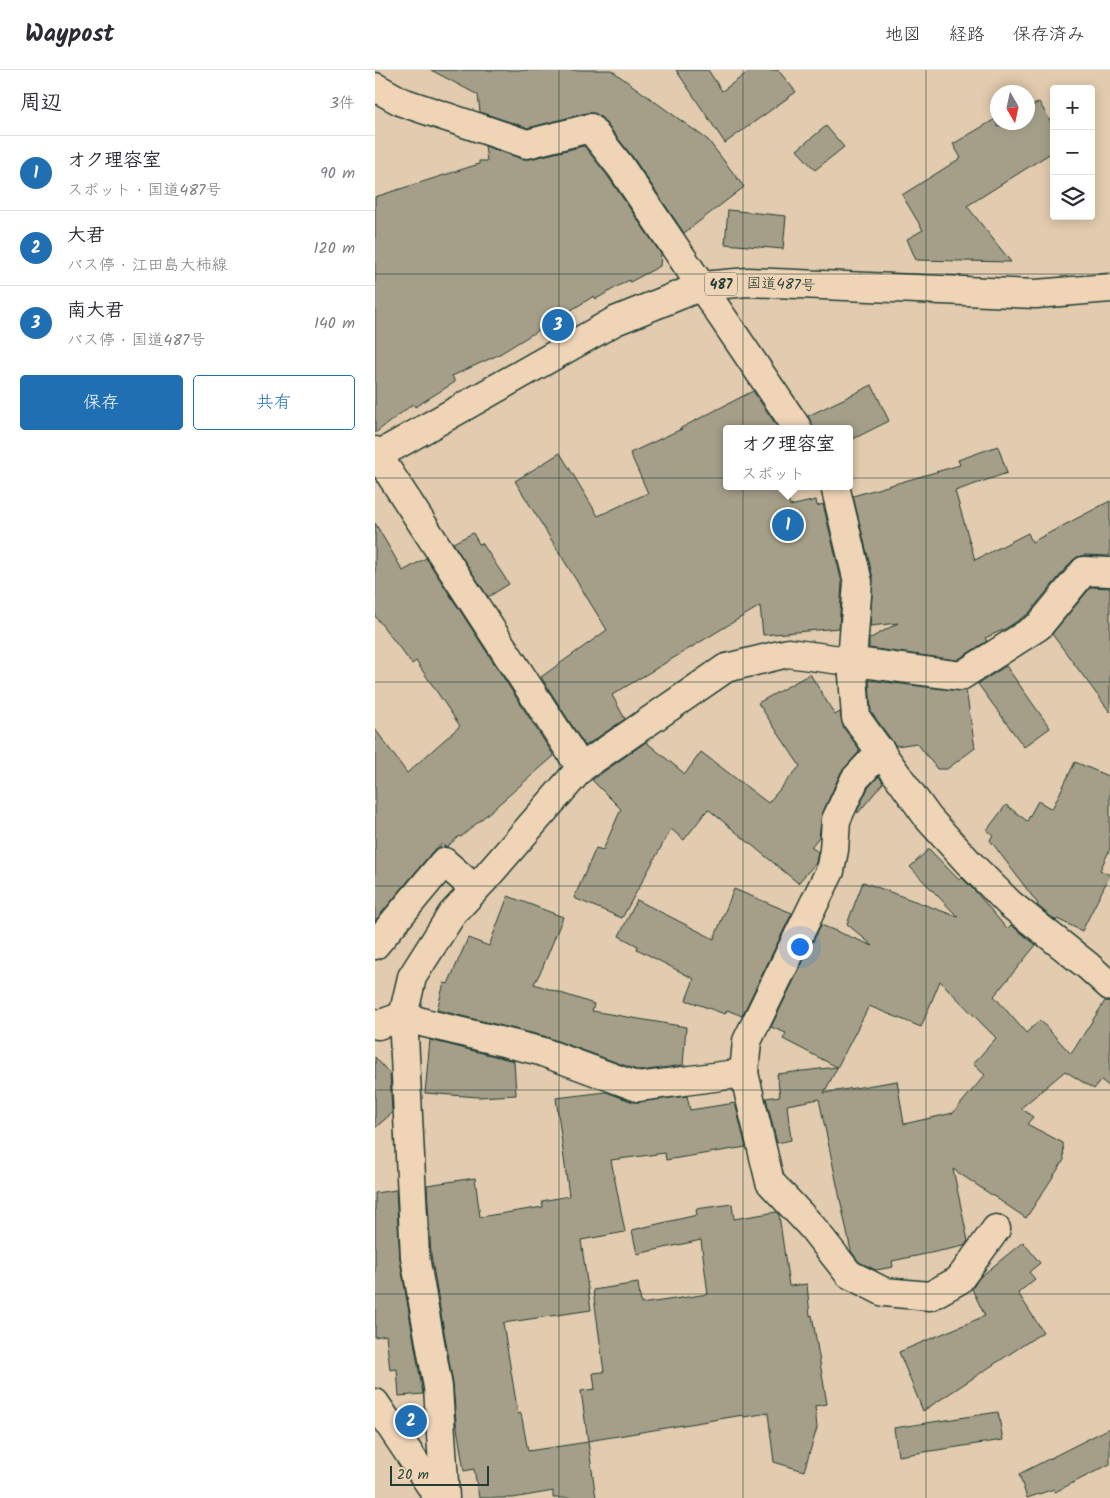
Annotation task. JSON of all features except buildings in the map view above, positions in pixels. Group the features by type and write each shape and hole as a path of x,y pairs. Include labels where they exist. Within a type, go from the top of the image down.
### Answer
{"main road":[{"path":"375,87 402,102 527,144 590,128 620,166 795,425"},
{"name":"国道487号","path":"376,455 615,321 702,286 748,282 1036,294 1110,288"},
{"path":"376,455 581,768"},
{"path":"836,490 858,582 852,661 856,718 929,819 975,870 1010,904 1088,966 1110,986"},
{"path":"445,1498 438,1387 415,1257 403,1016 412,978 422,959 452,914 581,768 726,668 787,653 961,676 1039,626 1083,571 1110,572"},
{"path":"881,752 855,779 836,820 834,850 830,871 747,1041 744,1073 769,1182 812,1227 849,1274 884,1292 930,1296 959,1280 996,1229"},
{"path":"375,946 444,862 475,889"},
{"path":"375,1023 378,1025 403,1016 540,1052 638,1088 744,1073"},
{"path":"375,1403 439,1498"}],"place":[{"name":"南大君","path":"558,325"},
{"name":"オク理容室","path":"788,525"},
{"name":"大君","path":"411,1421"}]}
